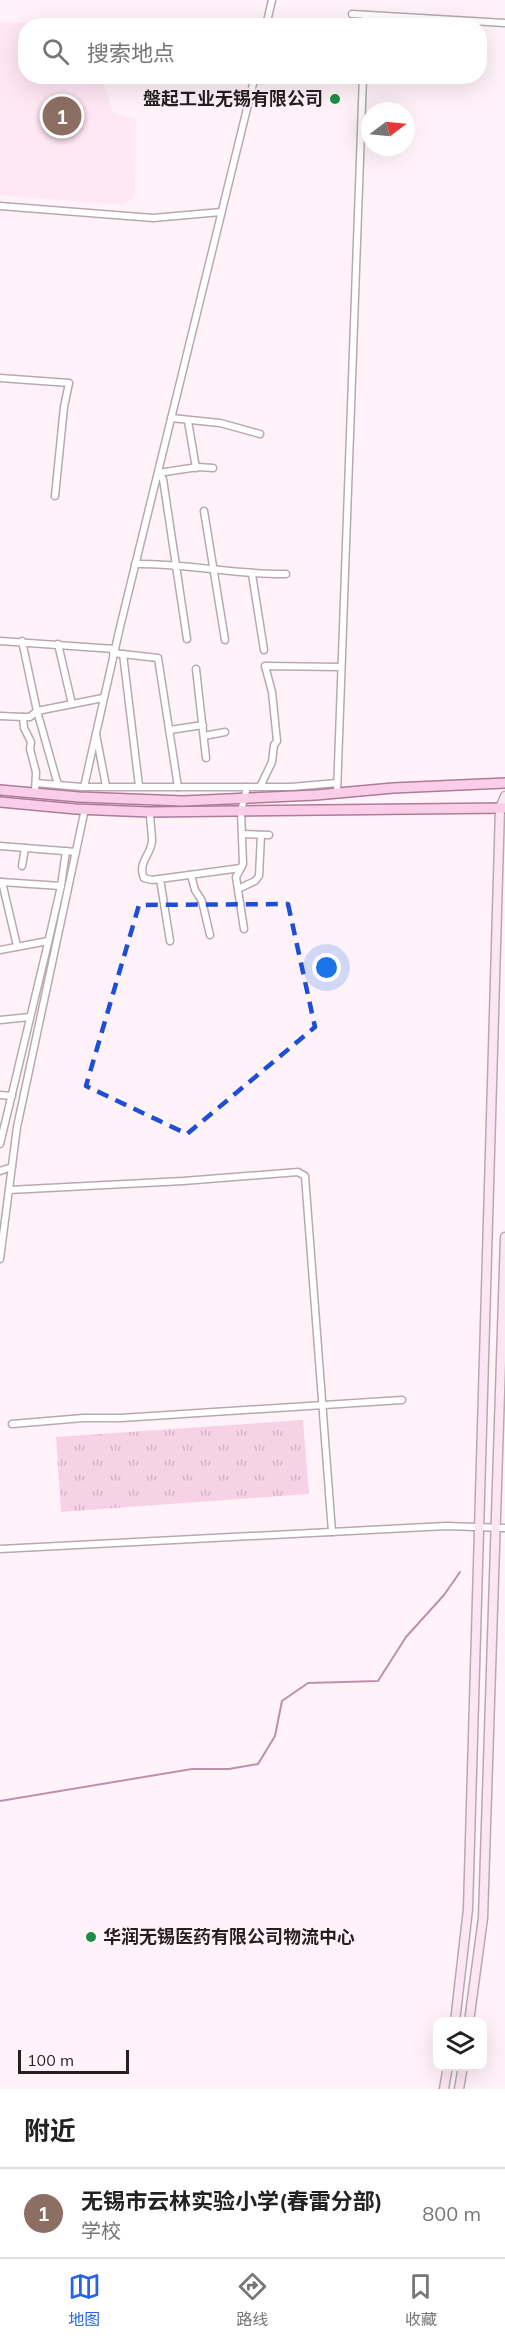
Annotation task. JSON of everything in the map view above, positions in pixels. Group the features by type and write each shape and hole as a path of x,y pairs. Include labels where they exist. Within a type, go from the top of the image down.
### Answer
{"main road":[{"path":"0,790 35,788 79,798 183,801 244,798 337,788 505,783"},
{"path":"456,2017 468,1909 505,796"},
{"path":"0,801 85,810 150,812 503,808"},
{"path":"470,2017 483,1918 500,1528 505,1237"},
{"path":"444,2089 447,2071"},
{"path":"459,2089 462,2071"}],"street":[{"path":"268,18 272,0"},
{"path":"352,14 418,18"},
{"path":"487,22 505,23"},
{"path":"84,787 118,634 253,84"},
{"path":"23,717 24,728 31,742 35,788 58,785 337,788 363,84"},
{"path":"0,206 153,218 221,212"},
{"path":"0,378 69,383 64,407 55,496"},
{"path":"171,418 220,423 260,434"},
{"path":"188,421 196,468"},
{"path":"158,473 213,468"},
{"path":"158,473 163,478 187,639"},
{"path":"204,511 225,640"},
{"path":"135,564 159,563 252,574 286,574"},
{"path":"252,574 264,650"},
{"path":"0,641 58,644 158,658 178,787"},
{"path":"22,641 37,711 58,785"},
{"path":"58,644 72,704"},
{"path":"123,654 139,786"},
{"path":"260,787 272,762 274,745 277,741 272,692 265,666 341,667"},
{"path":"196,669 206,758"},
{"path":"0,716 30,717 37,711 103,698"},
{"path":"170,730 203,725"},
{"path":"96,731 106,786"},
{"path":"204,736 225,732"},
{"path":"244,929 236,877 243,864 241,811 247,787"},
{"path":"0,1259 17,1127 85,810"},
{"path":"150,812 152,842 143,861 142,874 147,879 241,868"},
{"path":"243,834 269,835"},
{"path":"238,889 255,881 259,876 261,835"},
{"path":"0,846 76,852"},
{"path":"22,866 25,848"},
{"path":"0,1144 61,886 66,851"},
{"path":"191,875 195,890 202,901 210,935"},
{"path":"160,879 170,941"},
{"path":"17,946 1,882 61,886"},
{"path":"0,950 48,941"},
{"path":"0,1020 30,1017"},
{"path":"0,1095 12,1096"},
{"path":"0,1171 12,1167"},
{"path":"9,1190 183,1181 298,1172 304,1176 332,1532"},
{"path":"12,1424 402,1400"},
{"path":"0,1549 446,1526 500,1528"}],"highlighted area":[{"path":"288,904 315,1027 187,1134 86,1086 139,905"}],"shaded area":[{"path":"0,22 18,23 18,84 104,84 112,112 136,119 135,197 121,205 0,195"}],"green space":[{"path":"303,1420 309,1494 61,1512 56,1437"}],"waterway":[{"path":"0,1801 192,1769 229,1769 258,1764 275,1736 282,1701 308,1683 378,1681 406,1637 444,1595 460,1572"}],"place":[{"name":"盤起工业无锡有限公司","path":"335,99"},
{"name":"无锡市云林实验小学(春雷分部)","path":"62,116"},
{"name":"华润无锡医药有限公司物流中心","path":"91,1937"}]}
